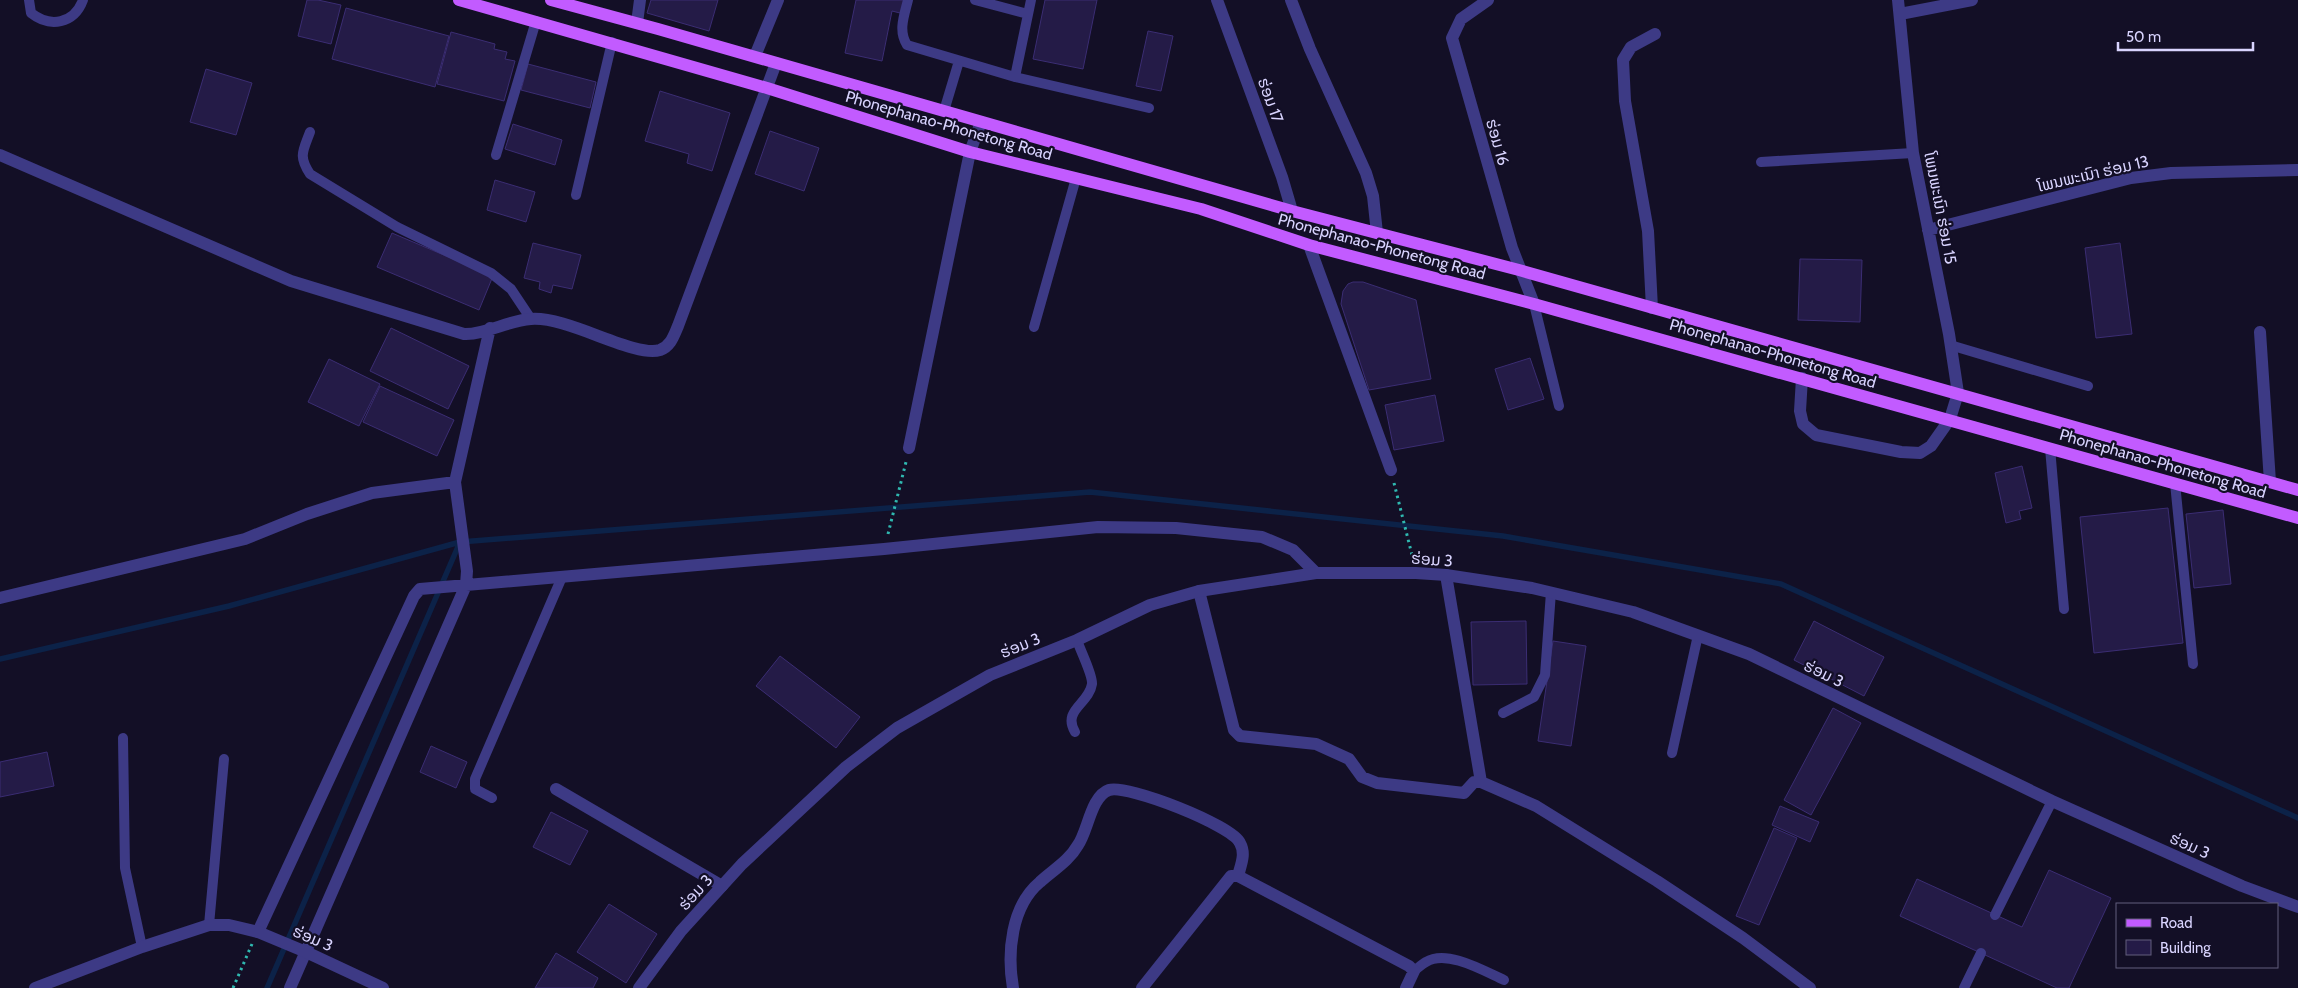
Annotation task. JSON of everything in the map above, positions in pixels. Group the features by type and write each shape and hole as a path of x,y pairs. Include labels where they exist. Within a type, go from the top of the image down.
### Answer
{"main road":[{"name":"Phonephanao-Phonetong Road","path":"459,0 612,42 768,88 970,152 1201,209 1309,245 1534,304 2298,518"},
{"name":"Phonephanao-Phonetong Road","path":"551,0 755,56 1292,211 1519,270 1958,392 2298,490"},
{"path":"1201,209 1208,186"}],"street":[{"path":"638,23 640,0"},
{"path":"755,56 778,0"},
{"name":"ຮ່ອມ 17","path":"1217,0 1282,177 1292,211"},
{"path":"1291,0 1310,49 1366,173 1373,196 1377,233"},
{"name":"ຮ່ອມ 16","path":"1488,0 1462,19 1452,38 1519,270 1534,304"},
{"name":"ໂພນພະເນົາ ຮ່ອມ 15","path":"1802,378 1800,411 1803,424 1816,436 1901,452 1920,453 1931,446 1950,419 1958,392 1913,153 1898,0"},
{"path":"1900,14 1972,0"},
{"path":"1652,308 1648,231 1625,101 1623,60 1631,47 1655,34"},
{"path":"0,155 291,281 464,334 474,335 490,328 531,319 565,322 641,350 660,350 672,340 678,326 776,63"},
{"path":"909,448 970,152 981,122"},
{"name":"ໂພນພະເນົາ ຮ່ອມ 13","path":"1928,230 2131,178 2171,173 2298,170"},
{"path":"1309,245 1391,470"},
{"path":"290,988 303,950 466,585 467,571 457,487 490,328"},
{"path":"2260,332 2270,482"},
{"path":"0,598 245,540 307,514 372,493 457,487"},
{"path":"260,933 414,596 420,589 884,549 1098,527 1176,528 1262,537 1293,550 1316,573"},
{"name":"ຮ່ອມ 3","path":"639,988 681,931 742,864 846,767 897,728 990,675 1077,640 1150,605 1200,591 1316,573 1416,573 1446,575 1551,592 1633,612 1749,654 2052,801 2242,886 2298,907"},
{"path":"1446,575 1481,782"},
{"path":"1200,591 1234,730 1240,736 1316,744 1349,759 1362,777 1377,783 1464,793 1474,782 1481,782 1536,806 1743,938 1810,988"},
{"path":"556,788 722,886"},
{"path":"1013,988 1011,939 1021,907 1038,883 1062,864 1079,845 1098,799 1110,789 1122,789 1138,794 1209,819 1229,830 1240,842 1244,856 1238,876"},
{"path":"1142,988 1231,876 1238,876 1409,966 1414,972 1406,988"},
{"path":"34,988 50,985 142,947 209,925"},
{"name":"ຮ່ອມ 3","path":"209,925 230,925 260,933 303,950 383,988"}],"lane":[{"path":"29,0 31,13 38,19 48,23 60,23 71,17 83,0"},
{"path":"908,0 901,28 903,39 907,45 1015,77 1149,108"},
{"path":"975,0 1028,14"},
{"path":"1015,77 1031,0"},
{"path":"496,155 536,21"},
{"path":"576,195 612,42"},
{"path":"944,111 959,61"},
{"path":"310,132 301,155 304,165 310,174 397,227 492,273 511,290 531,319"},
{"path":"1762,162 1913,153"},
{"path":"1034,327 1076,178"},
{"path":"1534,304 1559,406"},
{"path":"1950,345 2088,386"},
{"path":"2050,448 2064,609"},
{"path":"2175,483 2193,664"},
{"path":"492,798 475,789 475,779 562,577"},
{"path":"1503,712 1534,697 1545,675 1551,592"},
{"path":"1672,753 1698,635"},
{"path":"1075,732 1071,725 1071,717 1089,692 1092,683 1077,640"},
{"path":"122,738 125,868 142,947"},
{"path":"209,925 224,759"},
{"path":"1995,915 2052,801"},
{"path":"1964,988 1981,953"},
{"path":"1414,972 1428,960 1442,958 1459,960 1504,980"}],"path":[{"path":"884,549 909,448"},
{"path":"1391,470 1413,558"},
{"path":"233,988 260,933"}],"building":[{"path":"307,0 318,0 341,5 331,44 298,36"},
{"path":"651,0 718,0 709,31 647,13"},
{"path":"856,0 907,0 904,14 892,11 882,61 845,53"},
{"path":"1045,0 1097,0 1083,69 1033,59"},
{"path":"346,8 449,36 435,87 332,59"},
{"path":"1148,31 1173,36 1161,91 1136,86"},
{"path":"451,32 495,44 494,49 507,52 505,59 515,61 504,101 437,84"},
{"path":"528,64 596,82 590,108 521,90"},
{"path":"206,69 252,83 236,135 190,122"},
{"path":"660,91 730,113 712,171 687,163 689,154 645,141"},
{"path":"513,124 562,140 555,165 505,149"},
{"path":"770,131 819,148 804,191 755,174"},
{"path":"495,180 535,192 526,222 487,210"},
{"path":"392,233 493,276 479,310 377,267"},
{"path":"533,243 581,255 572,289 553,285 551,293 539,289 540,282 524,278"},
{"path":"2120,243 2132,334 2096,338 2085,248"},
{"path":"1800,259 1862,260 1860,322 1798,320"},
{"path":"1363,282 1416,300 1431,379 1369,390 1341,304 1343,291 1348,284"},
{"path":"391,328 469,366 448,409 370,371"},
{"path":"1530,358 1544,399 1508,410 1495,369"},
{"path":"329,359 380,384 359,426 308,402"},
{"path":"380,386 454,420 437,456 363,422"},
{"path":"1435,395 1444,441 1394,450 1385,405"},
{"path":"2022,466 2032,508 2019,511 2021,519 2006,523 1995,473"},
{"path":"2168,508 2183,643 2094,653 2080,517"},
{"path":"2223,510 2231,584 2194,588 2186,514"},
{"path":"1526,621 1527,684 1473,685 1471,622"},
{"path":"1814,621 1884,657 1864,696 1794,660"},
{"path":"1553,641 1586,646 1571,746 1538,741"},
{"path":"780,656 860,717 836,748 756,686"},
{"path":"1833,708 1861,723 1811,815 1784,800"},
{"path":"431,746 467,762 456,788 420,772"},
{"path":"47,752 54,786 0,797 0,762"},
{"path":"1780,806 1819,822 1810,842 1772,825"},
{"path":"551,812 588,831 570,865 533,847"},
{"path":"1774,828 1797,838 1759,925 1736,916"},
{"path":"2049,870 2111,898 2069,988 2057,988 1900,916 1917,879 2022,927"},
{"path":"609,904 657,934 626,983 577,952"},
{"path":"556,953 598,978 593,988 535,988"}],"waterway":[{"path":"0,659 229,606 460,542 1090,492 1503,536 1781,584 2298,818"},
{"path":"267,988 460,542"}]}
